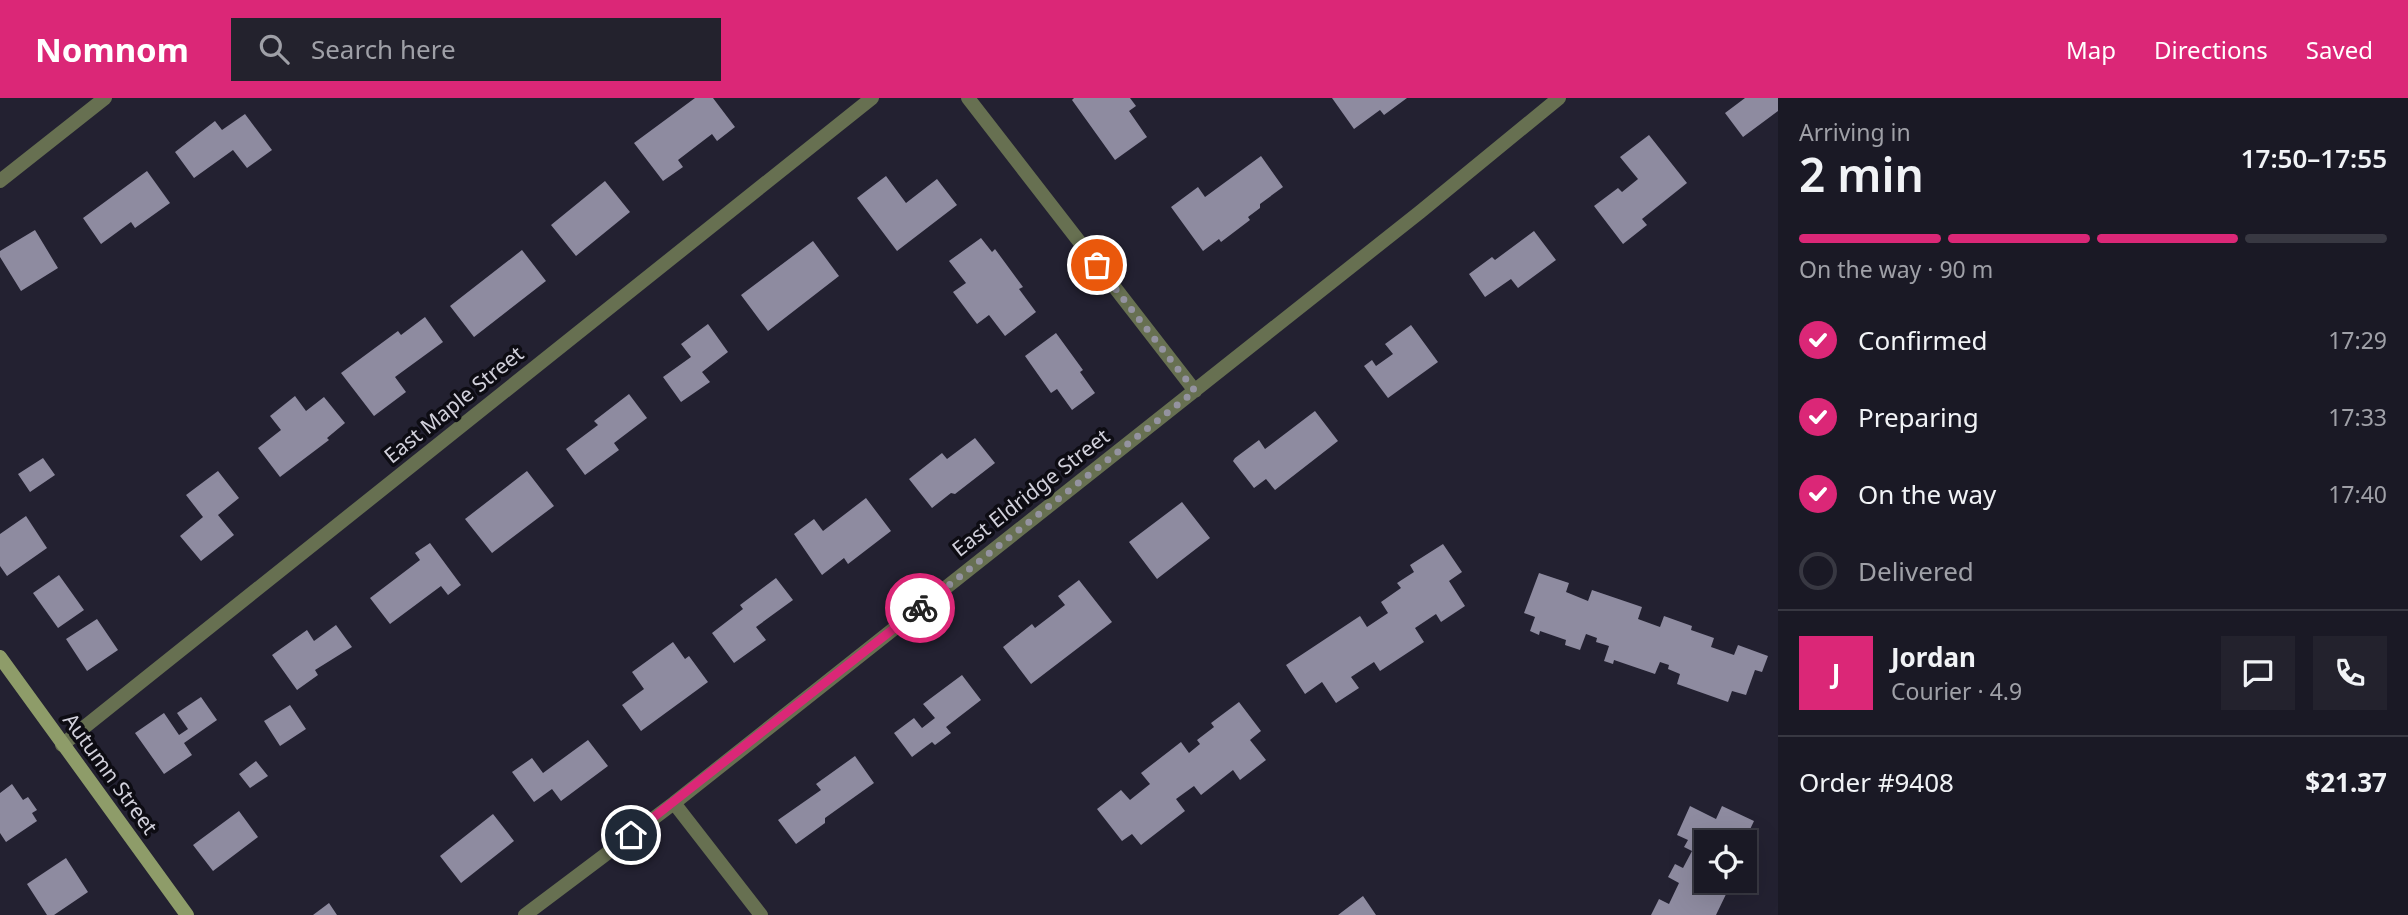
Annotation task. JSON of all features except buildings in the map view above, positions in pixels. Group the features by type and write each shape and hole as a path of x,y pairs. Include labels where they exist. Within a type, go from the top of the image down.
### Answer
{"street":[{"path":"0,181 105,98"},
{"name":"East Maple Street","path":"62,745 872,98"},
{"path":"968,98 1195,391"},
{"name":"East Eldridge Street","path":"525,915 674,803 1195,391 1559,98"},
{"name":"Autumn Street","path":"0,657 187,915"},
{"path":"674,803 761,915"}],"way so far":[{"path":"920,608 1195,391 1097,265"}],"route":[{"path":"631,835 920,608"}]}
